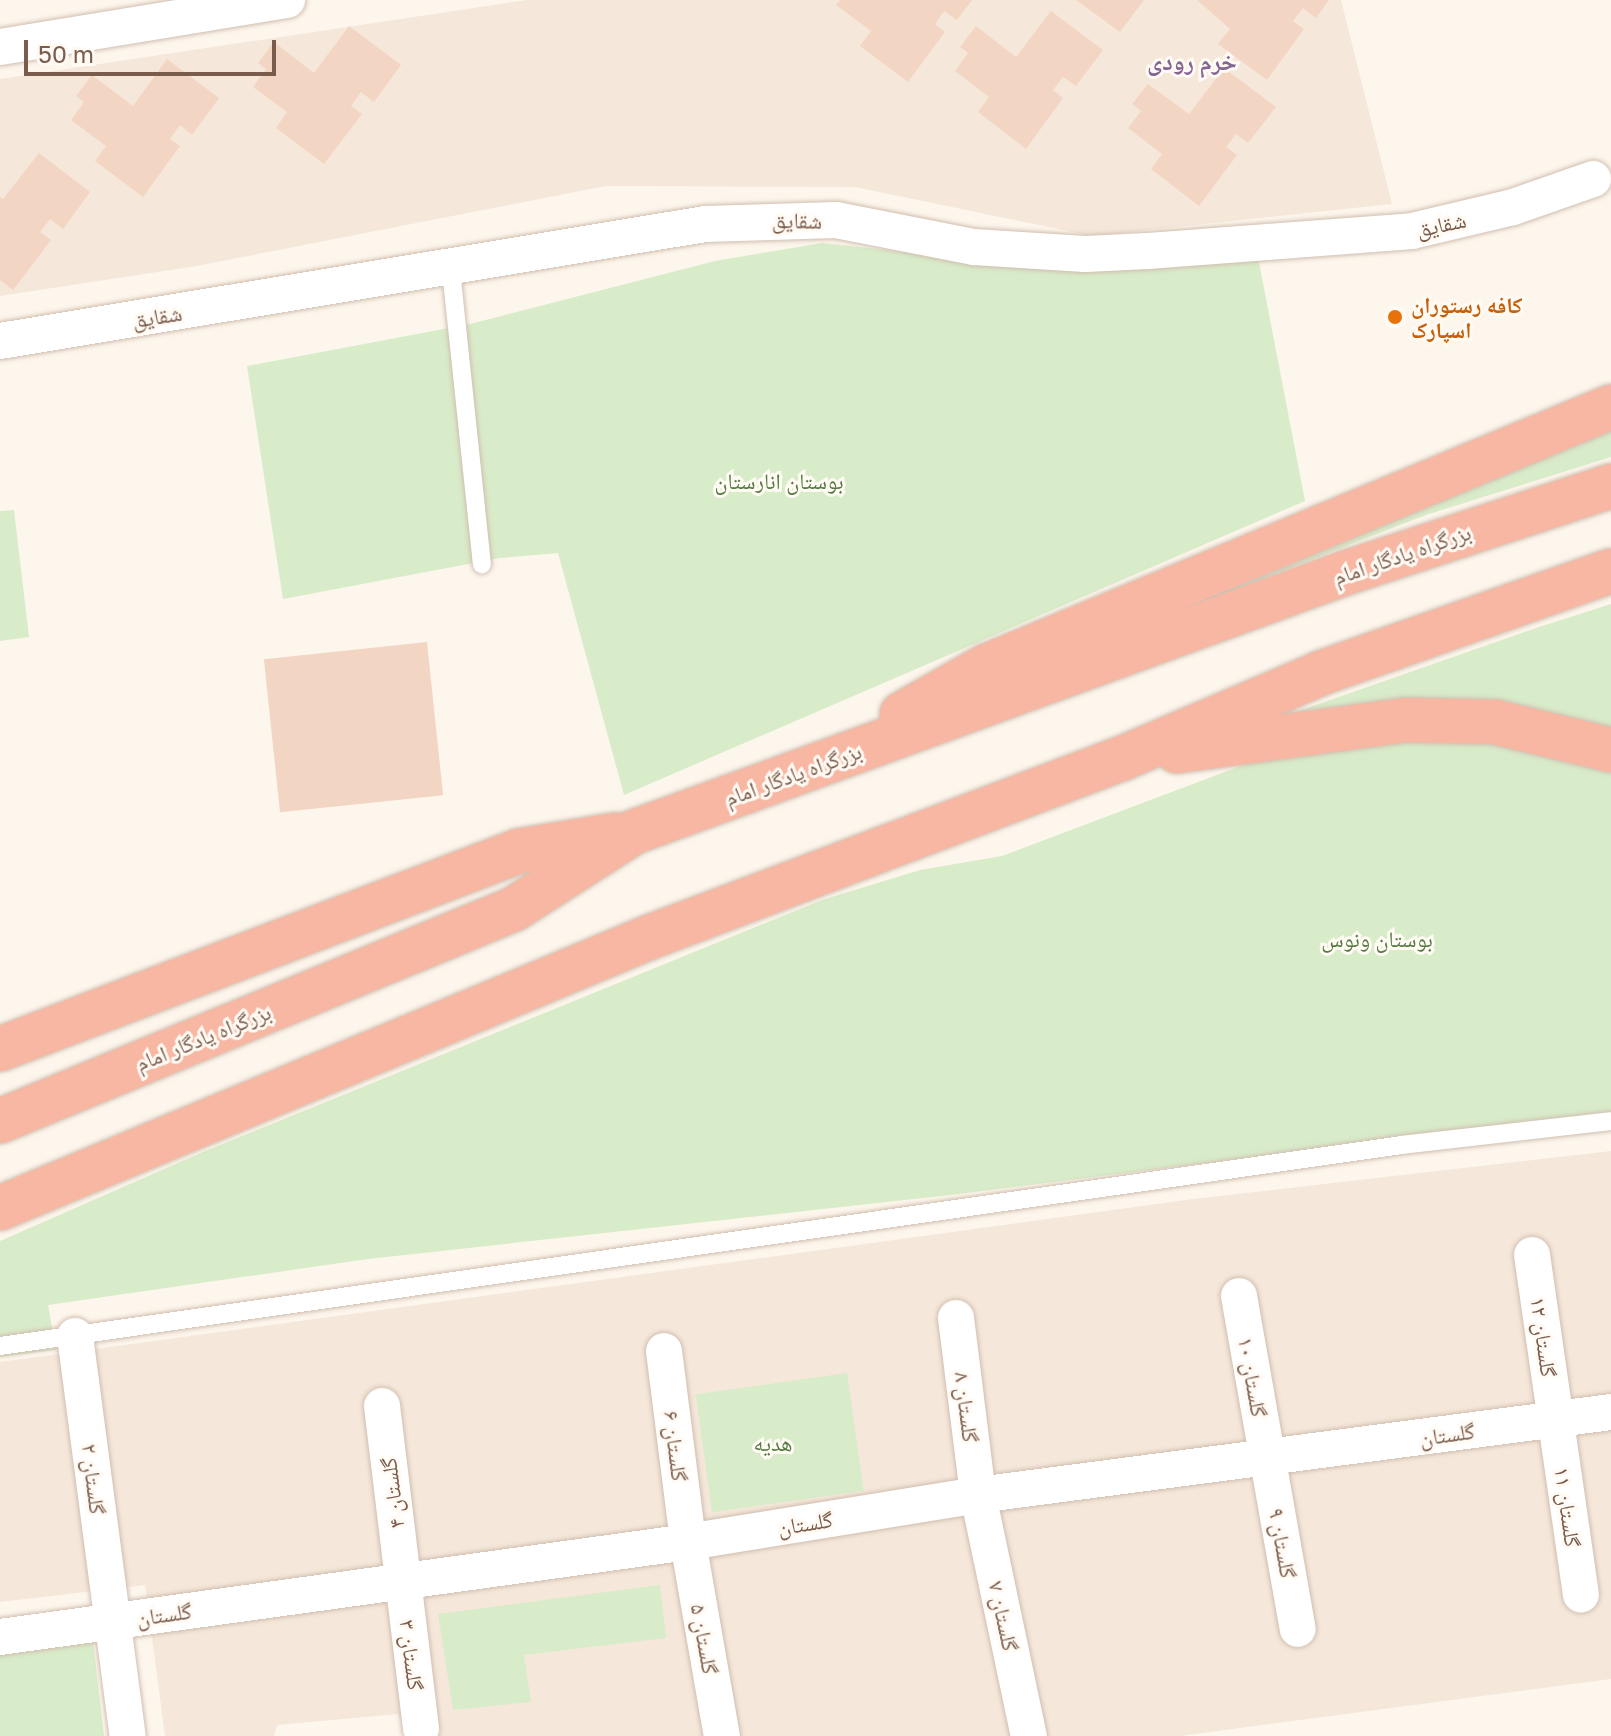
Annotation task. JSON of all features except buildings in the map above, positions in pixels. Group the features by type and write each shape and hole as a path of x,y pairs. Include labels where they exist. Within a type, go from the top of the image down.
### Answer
{"highway":[{"path":"810,766 987,666 1611,407"},
{"name":"بزرگراه یادگار امام","path":"0,1121 514,909 634,832 1458,533 1611,486"},
{"path":"0,1208 650,937 1123,758 1321,673 1611,571"},
{"path":"1123,758 1406,720 1495,722 1611,750"},
{"path":"0,1049 519,851 634,832"}],"street":[{"path":"0,47 287,0"},
{"name":"شقایق","path":"0,341 451,270 705,224 768,219 836,220 974,247 1085,254 1412,231 1513,207 1593,179"},
{"name":"گلستان ۱۲","path":"1532,1255 1556,1419"},
{"name":"گلستان ۱۰","path":"1239,1296 1268,1458"},
{"name":"گلستان ۸","path":"956,1318 978,1495"},
{"name":"گلستان ۲","path":"75,1336 128,1736"},
{"name":"گلستان ۶","path":"664,1351 688,1542"},
{"name":"گلستان ۴","path":"382,1406 403,1580"},
{"name":"گلستان","path":"0,1637 688,1542 978,1495 1611,1412"},
{"name":"گلستان ۱۱","path":"1556,1419 1581,1594"},
{"name":"گلستان ۹","path":"1268,1458 1298,1629"},
{"name":"گلستان ۷","path":"978,1495 1029,1736"},
{"name":"گلستان ۵","path":"688,1542 722,1736"},
{"name":"گلستان ۳","path":"403,1580 421,1729"}],"lane":[{"path":"451,270 482,564"},
{"path":"0,1346 1401,1145 1611,1121"}],"shaded area":[{"path":"527,0 1341,0 1392,204 1092,236 855,187 606,186 197,266 0,296 0,79"},
{"path":"1611,1151 1611,1679 1180,1736 411,1736 398,1714 277,1725 274,1736 165,1736 145,1585 0,1602 0,1362 1193,1199"}],"green space":[{"name":"بوستان انارستان","path":"822,243 1094,272 1258,257 1305,501 624,795 558,553 500,558 283,599 247,366 470,324 715,261"},
{"path":"1611,422 1611,457 1426,515 1103,641"},
{"path":"14,510 29,637 0,641 0,511"},
{"path":"1611,604 1611,730 1247,729 1539,627"},
{"name":"بوستان ونوس","path":"1444,734 1611,766 1611,1112 959,1194 368,1259 48,1305 56,1350 0,1357 0,1241 203,1152 822,900 920,870 1002,856 1275,753"},
{"name":"هدیه","path":"847,1373 864,1491 712,1512 695,1394"},
{"path":"660,1585 666,1638 524,1655 531,1702 453,1710 438,1614"},
{"path":"93,1641 104,1736 0,1736 0,1653"}],"place":[{"name":"کافه رستوران اسپارک","path":"1395,317"}],"district":[{"name":"خرم رودی","path":"1192,61"}]}
